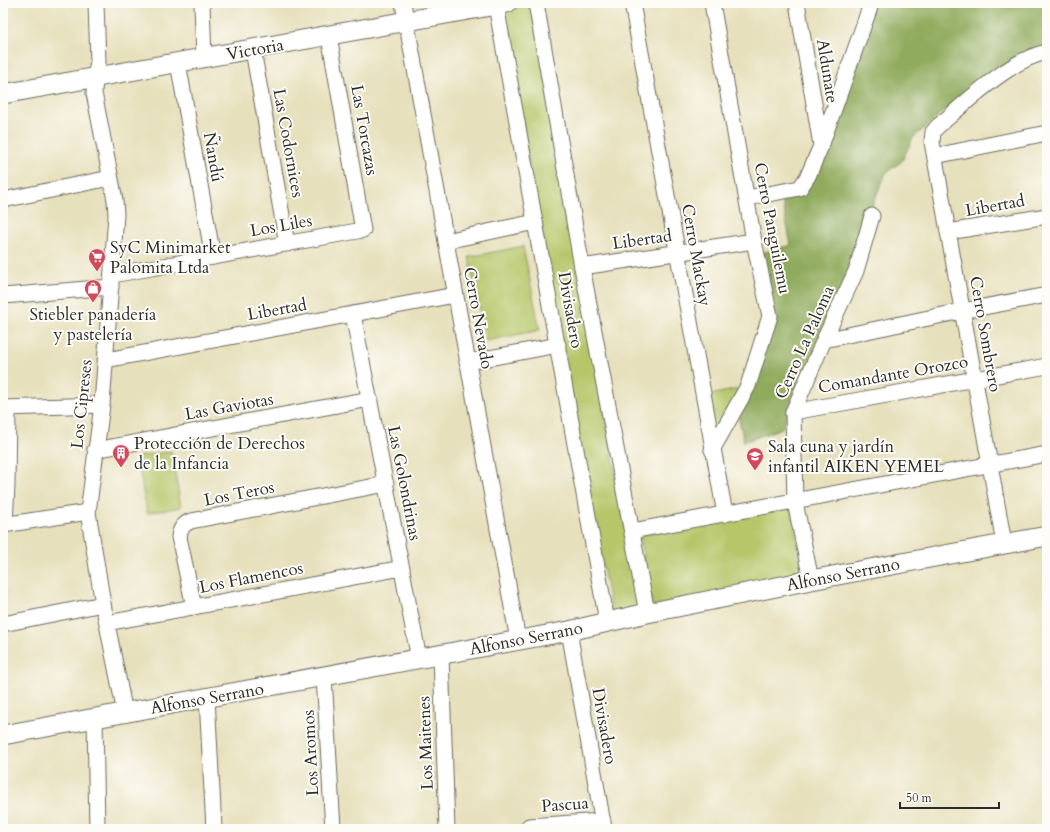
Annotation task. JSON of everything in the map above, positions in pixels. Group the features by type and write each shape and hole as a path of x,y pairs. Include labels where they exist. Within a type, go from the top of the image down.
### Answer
{"street":[{"name":"Los Cipreses","path":"96,3 98,62 94,93 116,215 102,405 88,512 103,604 125,713"},
{"path":"202,3 204,58"},
{"name":"Cerro Nevado","path":"402,3 518,640"},
{"name":"Divisadero","path":"536,3 582,267 647,613"},
{"name":"Cerro Mackay","path":"632,3 712,450 725,514"},
{"name":"Cerro Panguilemu","path":"712,3 754,240 770,316 748,386 712,450"},
{"name":"Aldunate","path":"797,3 821,146"},
{"path":"747,198 800,188 808,176 821,146 871,3"},
{"name":"Victoria","path":"3,94 501,4"},
{"name":"Divisadero","path":"501,4 535,222 607,622"},
{"name":"Las Torcazas","path":"329,36 363,230"},
{"name":"Las Codornices","path":"253,50 287,244"},
{"name":"Cerro Sombrero","path":"1004,543 932,142 934,132 937,127 995,79 1021,61 1047,52"},
{"name":"Ñandú","path":"178,63 213,257"},
{"path":"935,156 1047,133"},
{"path":"3,200 110,178"},
{"name":"Cerro La Paloma","path":"810,580 795,502 793,412 856,271 872,216"},
{"name":"Libertad","path":"948,232 1047,216"},
{"path":"446,242 535,222"},
{"name":"Los Liles","path":"3,296 112,281 213,257 363,230"},
{"name":"Libertad","path":"582,267 754,240"},
{"name":"Libertad","path":"106,360 455,295"},
{"path":"824,340 1047,295"},
{"name":"Las Golondrinas","path":"353,314 419,659"},
{"path":"467,362 558,345"},
{"name":"Comandante Orozco","path":"793,412 1047,366"},
{"name":"Las Gaviotas","path":"95,450 370,399"},
{"path":"88,512 4,525 5,408 102,405"},
{"path":"632,531 795,502 1047,454"},
{"name":"Los Teros","path":"194,607 179,537 185,524 191,521 386,484"},
{"name":"Alfonso Serrano","path":"3,735 569,631 647,613 810,580 1047,536"},
{"name":"Los Flamencos","path":"107,623 402,568"},
{"path":"3,624 103,604"},
{"name":"Divisadero","path":"569,631 604,825"},
{"name":"Los Maitenes","path":"441,655 446,829"},
{"name":"Los Aromos","path":"324,676 333,829"},
{"path":"207,698 214,829"},
{"path":"95,718 97,829"},
{"name":"Pascua","path":"529,826 604,825"}],"green space":[{"path":"874,3 1047,3 1047,58 990,72 913,138 902,161 886,173 867,218 849,281 782,428 744,442 738,415 773,320 761,253 791,245 781,196 802,190"},
{"path":"532,4 640,609 612,615 501,10"},
{"path":"523,246 540,330 486,341 469,257"},
{"path":"743,388 714,439 705,396"},
{"path":"171,451 181,507 147,513 137,457"},
{"path":"791,507 803,575 653,607 639,535"}],"place":[{"name":"SyC Minimarket Palomita Ltda","path":"97,272"},
{"name":"Stiebler panadería y pastelería","path":"93,303"},
{"name":"Protección de Derechos de la Infancia","path":"121,468"},
{"name":"Sala cuna y jardín infantil AIKEN YEMEL","path":"755,471"}]}
